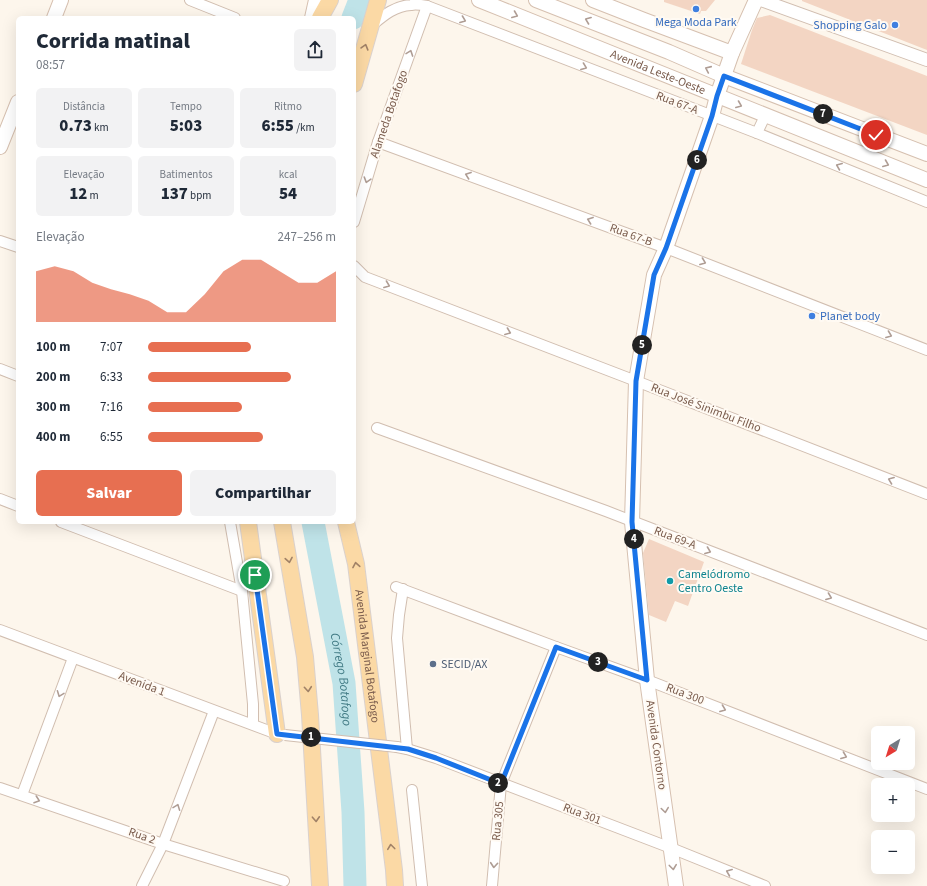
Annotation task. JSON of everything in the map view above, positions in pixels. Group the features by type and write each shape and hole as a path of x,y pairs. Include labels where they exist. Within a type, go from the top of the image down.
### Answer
{"main road":[{"path":"55,16 61,0"},
{"path":"312,16 316,0"},
{"path":"321,16 330,0"},
{"path":"356,77 378,0"},
{"name":"Avenida Leste-Oeste","path":"479,0 927,180"},
{"name":"Avenida Leste-Oeste","path":"536,0 669,52 724,76 927,154"},
{"path":"593,0 732,53"},
{"name":"Avenida Contorno","path":"676,886 647,680 632,522 636,381 654,275 666,248 712,116 717,96 732,53 756,0"},
{"path":"644,20 669,52"},
{"path":"0,147 16,111"},
{"path":"248,524 281,734"},
{"path":"282,524 305,657 320,886"},
{"name":"Avenida Marginal Botafogo","path":"346,524 356,564 395,886"}],"street":[{"path":"190,0 230,16"},
{"path":"761,0 927,60"},
{"name":"Rua 67-A","path":"371,26 385,14 398,7 410,5 427,6 757,133 927,202"},
{"name":"Alameda Botafogo","path":"356,215 378,142 427,6"},
{"path":"757,133 765,116"},
{"name":"Rua 67-B","path":"378,142 666,248 927,350"},
{"path":"0,241 16,247"},
{"name":"Rua José Sinimbu Filho","path":"356,268 365,277 927,494"},
{"path":"0,369 16,375"},
{"name":"Rua 69-A","path":"377,428 632,522 927,635"},
{"path":"0,499 16,505"},
{"path":"65,524 242,591"},
{"path":"230,524 242,591 253,704 252,724"},
{"name":"Rua 300","path":"408,749 397,638 400,588 647,680 927,789"},
{"name":"Avenida 1","path":"0,630 214,711 281,734 397,747"},
{"name":"Rua 305","path":"492,886 501,784 556,647"},
{"path":"22,795 74,658"},
{"path":"142,886 163,844 214,711"},
{"name":"Rua 301","path":"397,747 436,758 671,848 765,886"},
{"name":"Rua 2","path":"0,788 163,844 284,881"},
{"path":"412,790 422,886"}],"building":[{"name":"Mega Moda Park","path":"664,0 715,0 706,11 701,11 700,14 664,2"},
{"name":"Shopping Galo","path":"927,0 927,50 802,1"},
{"path":"770,15 927,76 927,135 741,64 757,18"},
{"name":"Camelódromo Centro Oeste","path":"649,539 704,562 688,606 675,601 666,622 649,615 643,553"}],"waterway":[{"name":"Córrego Botafogo","path":"354,16 360,0"},
{"name":"Córrego Botafogo","path":"313,524 344,683 353,812 355,886"}],"place":[{"name":"Mega Moda Park","path":"696,9"},
{"name":"Shopping Galo","path":"895,25"},
{"name":"Planet body","path":"812,316"},
{"name":"Camelódromo Centro Oeste","path":"670,581"},
{"name":"SECID/AX","path":"433,664"}],"route":[{"path":"255,575 277,734 408,749 436,758 501,784 556,647 647,680 632,522 636,381 654,275 666,248 712,116 724,76 876,135"}]}
